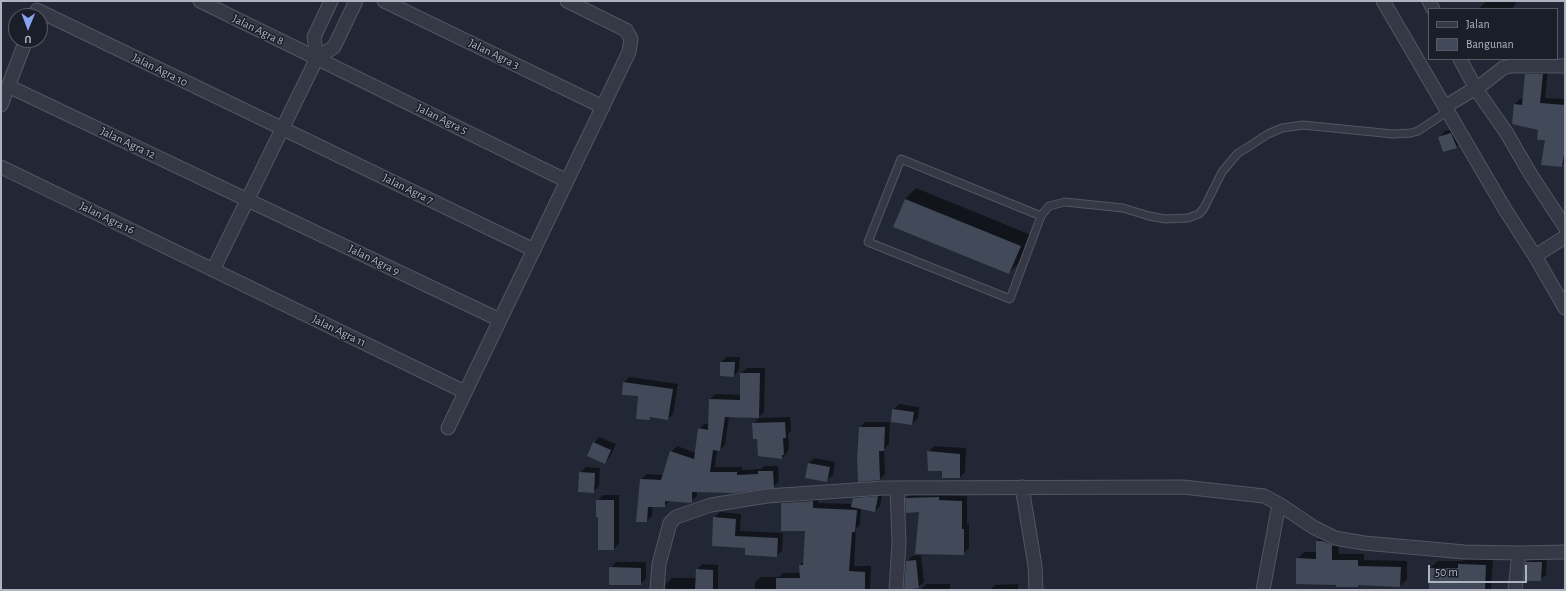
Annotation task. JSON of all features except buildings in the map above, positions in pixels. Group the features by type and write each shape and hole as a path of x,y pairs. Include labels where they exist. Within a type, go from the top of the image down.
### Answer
{"street":[{"name":"Jalan Agra 8","path":"200,1 317,58"},
{"path":"317,58 314,37 331,1"},
{"path":"213,270 317,58 334,47 356,1"},
{"name":"Jalan Agra 3","path":"384,1 603,107"},
{"path":"448,428 629,52 631,39 626,30 567,1"},
{"path":"1384,1 1449,106 1506,211 1535,256 1565,308"},
{"name":"Jalan Agra 10","path":"48,14 282,129"},
{"path":"1,105 23,48"},
{"name":"Jalan Agra 5","path":"317,58 567,181"},
{"path":"1460,60 1472,91 1506,132 1531,175 1565,227"},
{"path":"1449,106 1503,68 1512,66 1565,66"},
{"name":"Jalan Agra 12","path":"8,86 248,200"},
{"name":"Jalan Agra 7","path":"282,129 534,250"},
{"name":"Jalan Agra 16","path":"1,167 213,270"},
{"name":"Jalan Agra 9","path":"248,200 500,320"},
{"path":"1535,256 1565,237"},
{"name":"Jalan Agra 11","path":"213,270 465,392"},
{"path":"1022,487 1035,566 1036,590"},
{"path":"657,590 659,564 670,523 676,517 711,505 767,496 897,488 1183,487 1264,496 1279,504 1313,527 1335,538 1364,543 1465,552 1565,552"},
{"path":"896,590 899,543 897,488"},
{"path":"1263,590 1279,504"},
{"path":"1515,590 1519,553"}],"lane":[{"path":"1042,216 901,159 868,242 1010,299 1042,216 1049,206 1065,202 1123,208 1149,216 1188,218 1198,214 1204,208 1222,172 1237,154 1268,134 1282,128 1303,124 1393,134 1411,133 1418,131 1449,106"}]}
